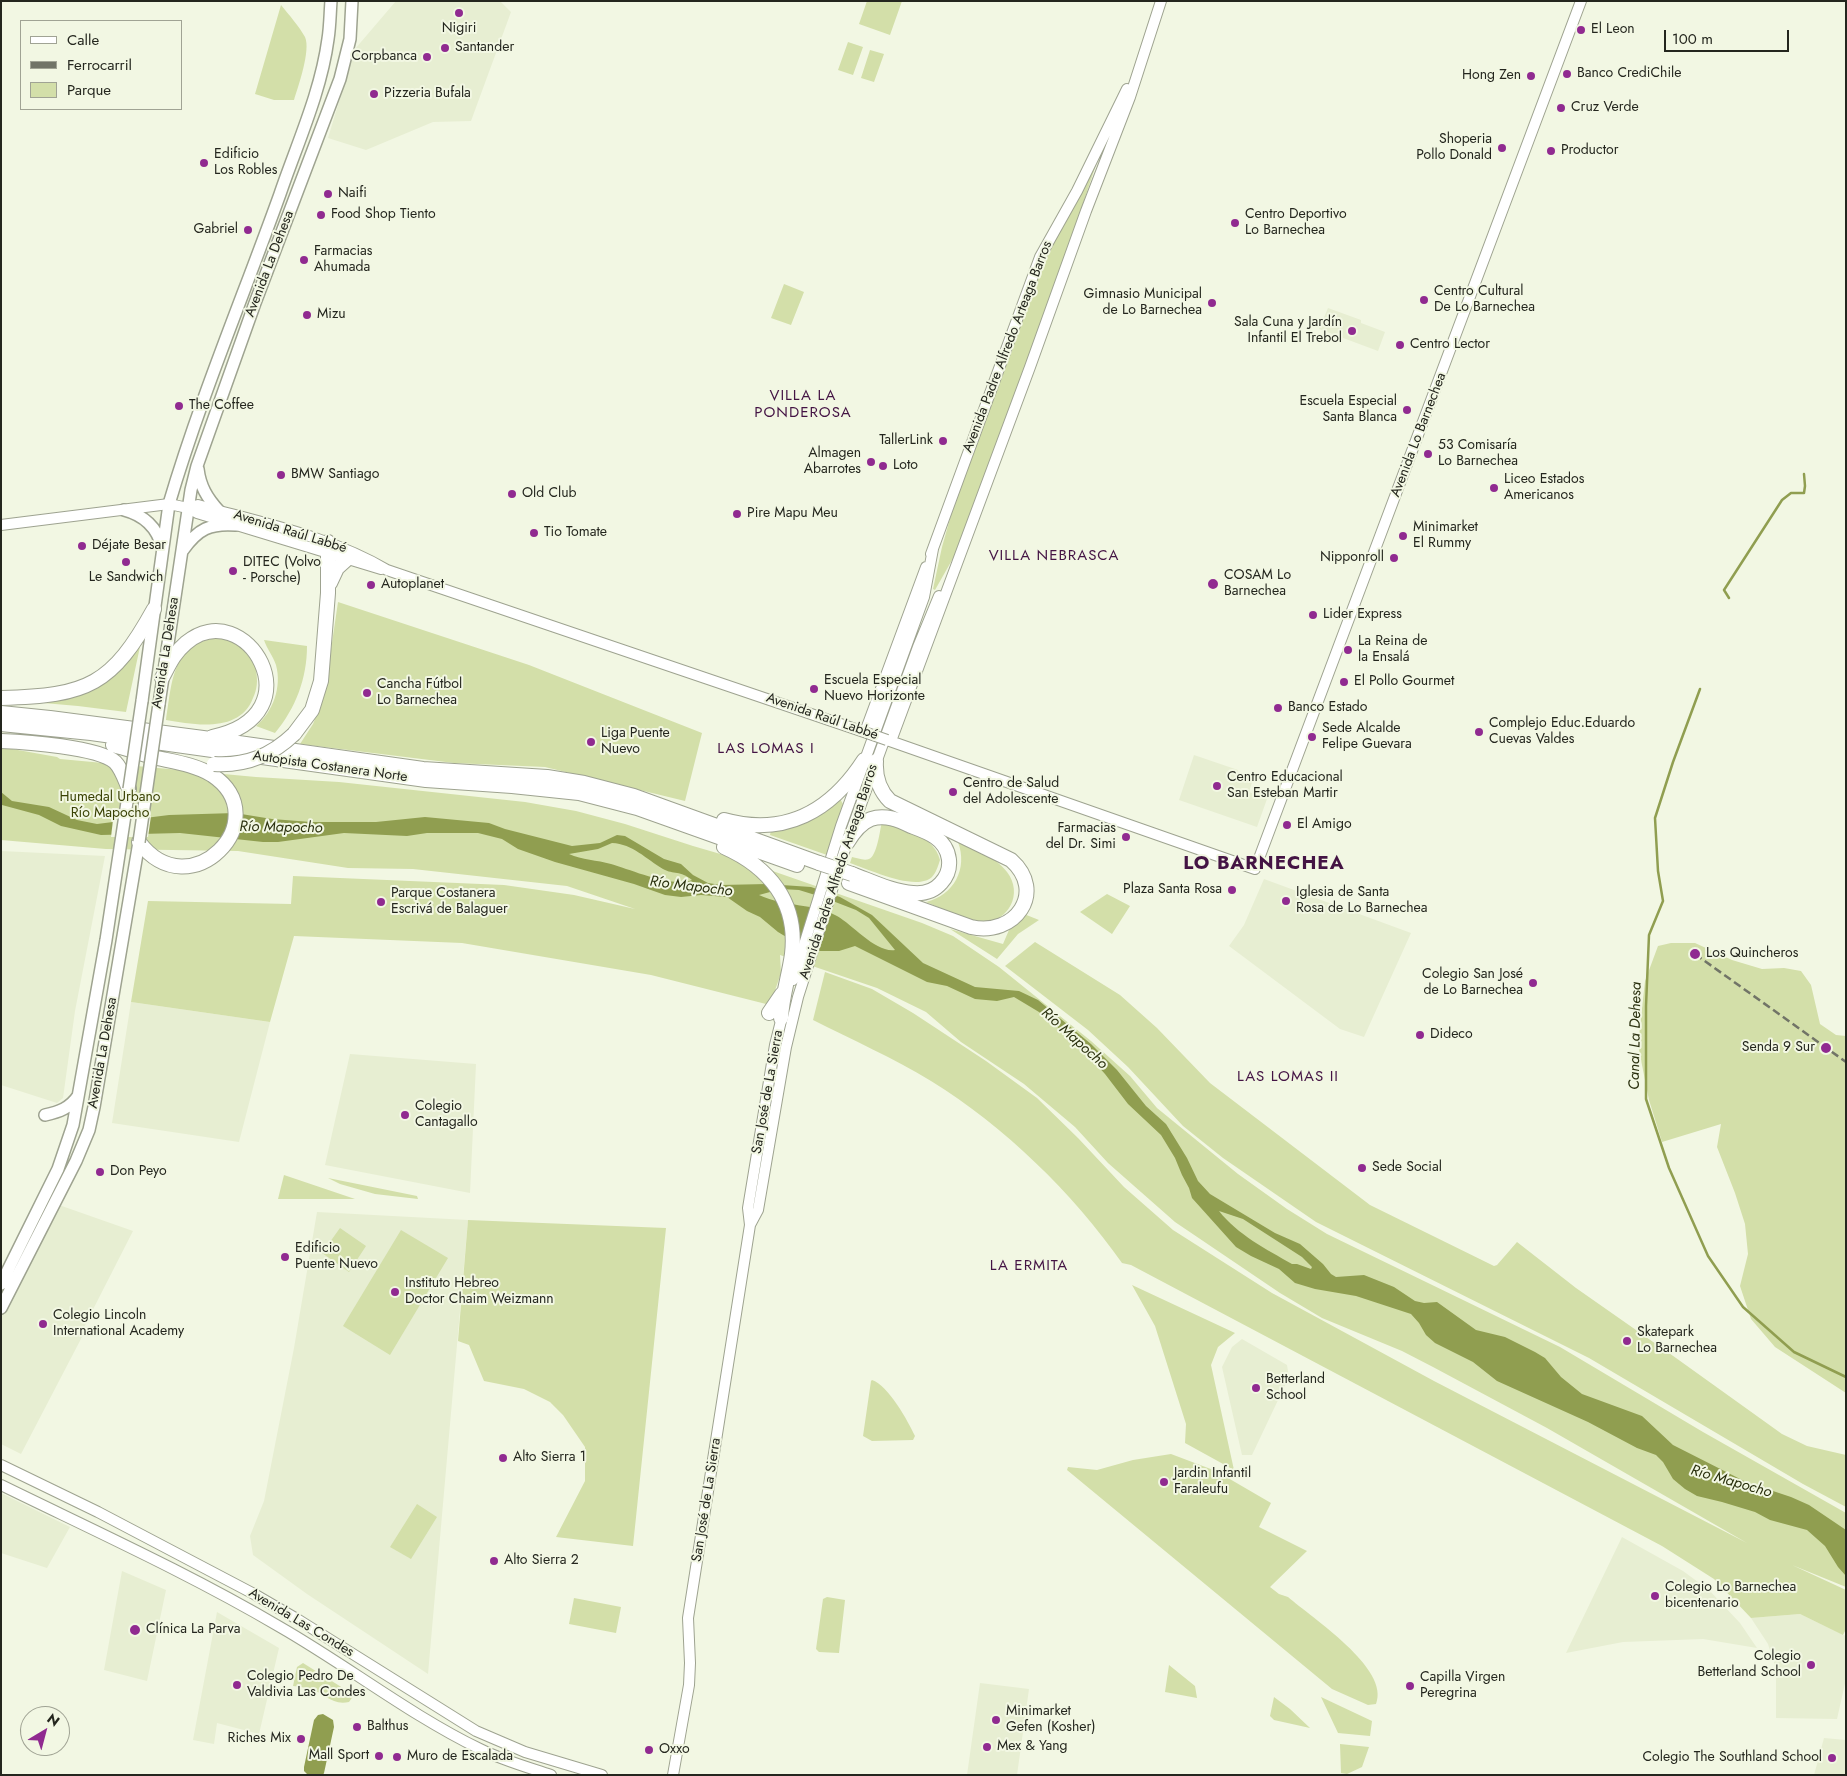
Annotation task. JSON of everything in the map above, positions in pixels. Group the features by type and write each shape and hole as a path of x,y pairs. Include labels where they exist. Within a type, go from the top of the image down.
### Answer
{"highway":[{"path":"33,726 213,769 255,760 275,750 294,734 306,719 316,700 321,681 327,600 328,548"},
{"path":"327,600 334,573 347,559"},
{"path":"1,698 59,694 78,690 96,681 114,667 129,651 154,608"},
{"path":"162,678 171,661 182,647 190,640 205,634 219,632 233,635 247,643 256,653 263,665 266,684 260,708 252,718 237,729 204,738"},
{"name":"Autopista Costanera Norte","path":"1,713 204,738 424,769 565,780 618,791 658,809"},
{"name":"Autopista Costanera Norte","path":"1,724 33,726 426,780 558,790 658,809"},
{"path":"1,741 96,753 108,757 120,768 129,789"},
{"path":"870,760 879,786 890,801 1011,860 1020,869 1024,879 1026,888 1025,898 1019,912 1001,926 984,929 971,927 850,878 658,809 735,823 762,825 782,823 803,817 823,806 870,760"},
{"path":"139,842 152,855 168,863 184,866 205,862 220,850 228,841 234,826 235,812 231,798 213,769"},
{"path":"658,809 703,838 746,858 763,871 776,886 787,908 798,968 784,989 780,1018"},
{"path":"847,842 857,829 867,821 877,818 889,818 934,836 943,844 949,858 949,869 941,883 934,889 920,894 850,878"}],"main road":[{"name":"Avenida La Dehesa","path":"1,1284 60,1164 73,1125 118,862 170,504 177,478 212,379 313,100 328,39 332,1"},
{"name":"Avenida La Dehesa","path":"1,1308 72,1168 89,1130 139,842 188,508 197,466 252,311 340,79 350,39 352,1"},
{"name":"Avenida Padre Alfredo Arteaga Barros","path":"889,740 959,558 1138,71 1161,1"},
{"name":"Avenida Lo Barnechea","path":"1255,869 1581,1"},
{"name":"Avenida Padre Alfredo Arteaga Barros","path":"866,733 1040,257 1077,191 1114,114 1138,71"},
{"path":"197,466 205,495 218,511"},
{"name":"Avenida Raúl Labbé","path":"1,525 170,504 188,508 197,513 236,525 328,548 352,550 387,570"},
{"name":"Avenida Raúl Labbé","path":"188,508 198,505 328,548 347,559 370,567 387,570 889,740 1255,869"},
{"path":"124,510 139,515 151,525 163,548"},
{"path":"182,552 192,538 203,530 219,525 236,525"},
{"name":"Avenida Padre Alfredo Arteaga Barros","path":"825,869 847,842 870,760 924,597 932,549"},
{"name":"Avenida Padre Alfredo Arteaga Barros","path":"780,1018 798,968 825,869 841,826 931,612 959,558"},
{"name":"San José de La Sierra","path":"673,1775 689,1685 688,1618 750,1226 748,1208 780,1018"},
{"path":"45,1115 68,1107 79,1095"},
{"name":"Avenida Las Condes","path":"1,1464 217,1574 297,1619 469,1727 525,1752 602,1775"},
{"name":"Avenida Las Condes","path":"1,1485 196,1581 280,1627 446,1731 495,1756 551,1775"},
{"path":"196,1581 208,1579 217,1574"}],"shaded area":[{"path":"396,1 500,1 511,12 471,121 433,122 366,150 328,138 355,49"},
{"name":"Sala Cuna y Jardín Infantil El Trebol","path":"1328,308 1361,320 1361,323 1385,332 1378,351 1319,329"},
{"name":"Centro Educacional San Esteban Martir","path":"1194,755 1238,770 1237,774 1253,779 1249,792 1267,799 1257,827 1179,800"},
{"path":"1,851 105,856 75,1011 63,1098 57,1103 1,1085"},
{"path":"1264,879 1411,933 1364,1037 1340,1029 1229,946 1244,925"},
{"path":"131,1002 270,1022 239,1142 112,1123"},
{"name":"Colegio Cantagallo","path":"350,1054 476,1064 470,1193 325,1165"},
{"name":"Colegio Lincoln International Academy","path":"59,1205 133,1231 81,1333 83,1335 21,1454 1,1444 1,1315"},
{"name":"Instituto Hebreo Doctor Chaim Weizmann","path":"317,1212 468,1220 428,1674 307,1594 253,1555 250,1536 264,1501 294,1348"},
{"name":"Betterland School","path":"1242,1339 1287,1365 1289,1377 1252,1455 1242,1455 1222,1367 1232,1347"},
{"path":"1,1493 70,1527 47,1568 1,1553"},
{"name":"Colegio Lo Barnechea bicentenario","path":"1622,1537 1683,1571 1709,1590 1740,1623 1757,1648 1703,1639 1623,1642 1566,1653"},
{"name":"Clínica La Parva","path":"122,1571 166,1590 147,1681 104,1670"},
{"name":"Colegio Pedro De Valdivia Las Condes","path":"217,1612 279,1648 259,1734 217,1723 214,1744 193,1740"},
{"name":"Colegio Betterland School","path":"1800,1614 1846,1636 1846,1679 1837,1719 1776,1718 1776,1669 1768,1644 1751,1618"},
{"path":"980,1683 1029,1689 1017,1775 967,1775"},
{"name":"Colegio The Southland School","path":"1824,1738 1846,1740 1846,1775 1814,1775"}],"green space":[{"path":"867,1 902,1 890,35 859,24"},
{"path":"281,5 300,29 306,43 303,68 294,100 274,100 255,94"},
{"path":"848,42 863,47 853,75 838,70"},
{"path":"870,50 884,54 874,82 861,78"},
{"path":"1102,147 1067,251 956,553 935,590 933,589 942,547 957,494 1053,237"},
{"path":"784,284 804,292 791,325 771,318"},
{"path":"338,602 529,665 702,733 685,801 545,767 454,763 300,744 313,724 324,697"},
{"path":"216,638 236,644 249,657 258,670 256,671 257,682 255,691 247,709 238,717 216,724 190,724 166,720 176,668 182,658 190,649 201,642"},
{"path":"264,640 307,646 305,670 299,692 289,713 275,733 256,726 267,714 275,699 278,682 276,665"},
{"path":"141,642 126,712 32,702 70,693"},
{"name":"Humedal Urbano Río Mapocho","path":"1,747 60,759 256,777 339,782 525,802 576,811 741,860 922,923 953,936 999,967 1091,1041 1130,1076 1157,1108 1238,1174 1287,1209 1327,1234 1560,1347 1703,1432 1846,1513 1846,1587 1792,1565 1846,1590 1846,1629 1843,1635 1800,1614 1751,1618 1714,1579 1662,1546 1131,1265 1122,1263 1059,1186 1011,1140 985,1119 931,1081 873,1049 813,1020 825,972 872,989 913,1013 986,1061 1037,1098 1124,1187 1173,1230 1272,1293 1434,1381 1747,1543 1547,1428 1402,1351 1322,1318 1280,1293 1175,1222 1108,1163 1075,1127 1024,1084 961,1042 926,1012 877,988 780,955 781,973 770,1005 651,975 462,943 294,936 270,1022 131,1002 148,901 291,904 293,876 504,885 574,895 635,909 567,886 413,869 348,868 238,851 106,849 1,840"},
{"path":"839,797 843,804 827,855 770,835 771,830"},
{"path":"882,821 917,834 932,845 940,860 932,877 925,881 904,881 850,863 852,857 865,860 872,857 878,842"},
{"path":"958,842 997,862 1007,872 1012,881 1014,889 1010,906 998,918 990,921 973,921 926,902 936,899 951,887 956,880 961,862"},
{"path":"1107,894 1130,906 1112,934 1080,912"},
{"path":"1024,914 1039,920 1018,934 997,959 950,929 1003,944 1009,930"},
{"path":"1035,942 1120,995 1157,1028 1210,1083 1370,1205 1494,1266 1517,1242 1576,1288 1782,1434 1807,1446 1846,1455 1846,1507 1803,1484 1589,1358 1316,1222 1223,1158 1183,1126 1128,1067 1088,1030 1005,966"},
{"path":"1671,943 1695,943 1732,960 1762,969 1784,968 1801,971 1811,985 1820,1024 1836,1035 1846,1036 1846,1393 1775,1347 1751,1319 1740,1286 1748,1254 1745,1224 1717,1147 1721,1124 1662,1142 1649,1100 1638,1045 1645,981 1658,946"},
{"path":"284,1175 355,1199 278,1199"},
{"path":"328,1178 417,1196 418,1199 375,1194 340,1184"},
{"path":"468,1220 666,1228 633,1546 556,1537 585,1481 585,1447 563,1415 550,1402 524,1389 484,1381 469,1345 458,1341"},
{"path":"340,1228 366,1246 349,1272 322,1253"},
{"name":"Instituto Hebreo Doctor Chaim Weizmann","path":"401,1230 448,1258 390,1355 343,1326"},
{"path":"1132,1285 1235,1333 1218,1347 1211,1365 1234,1470 1185,1443 1186,1424 1155,1326"},
{"path":"872,1380 878,1383 897,1404 915,1436 913,1440 872,1441 863,1436"},
{"path":"1171,1454 1216,1471 1271,1503 1259,1527 1307,1551 1270,1587 1279,1594 1288,1597 1314,1617 1361,1660 1372,1675 1377,1690 1376,1704 1368,1705 1332,1689 1067,1470 1068,1467 1097,1470 1133,1460"},
{"path":"417,1504 437,1517 411,1559 390,1547"},
{"path":"827,1597 845,1600 839,1653 819,1652 816,1649 823,1599"},
{"path":"574,1598 621,1607 616,1633 569,1624"},
{"path":"303,1663 354,1695 349,1702 338,1702 315,1691 293,1686 297,1667"},
{"path":"1169,1665 1195,1686 1197,1698 1165,1692"},
{"path":"1274,1697 1310,1728 1274,1720 1270,1716"},
{"path":"1321,1697 1372,1721 1370,1736 1338,1733"},
{"path":"1340,1744 1369,1747 1362,1767 1347,1774 1341,1773"}],"water":[{"name":"Río Mapocho","path":"1,792 12,801 49,807 77,820 97,824 169,815 235,813 272,819 311,822 376,822 425,817 489,823 505,829 572,846 600,843 617,835 625,836 664,859 681,864 693,875 708,883 811,887 840,897 872,915 923,963 975,987 1019,991 1038,1000 1091,1044 1117,1070 1146,1106 1166,1124 1187,1158 1198,1181 1210,1194 1275,1233 1300,1244 1336,1277 1364,1275 1394,1287 1415,1301 1424,1303 1437,1302 1476,1330 1505,1337 1545,1358 1561,1377 1582,1394 1642,1416 1673,1445 1746,1482 1809,1505 1846,1530 1846,1576 1825,1546 1807,1530 1770,1520 1755,1512 1697,1496 1673,1479 1663,1462 1656,1455 1637,1448 1588,1422 1497,1381 1473,1362 1435,1343 1426,1335 1411,1314 1356,1296 1315,1289 1295,1283 1279,1269 1236,1247 1192,1198 1175,1158 1161,1135 1128,1104 1105,1074 1077,1043 1039,1012 1014,997 997,1001 975,999 947,986 927,982 855,946 839,951 818,951 793,941 778,932 760,917 747,911 727,897 665,895 634,884 555,862 518,849 502,839 478,833 427,833 407,836 344,833 278,842 180,833 101,835 61,826 39,815 2,805","holes":["612,843 633,849 663,869 684,875 692,880 684,882 663,880 611,864 579,858 569,854 598,849","781,889 799,890 856,910 869,918 895,950 880,947 865,938 843,920 828,912 778,902 759,895","1219,1211 1243,1219 1302,1257 1312,1267 1311,1269 1292,1264 1272,1253 1253,1241"]},
{"path":"323,1714 333,1720 334,1727 324,1773 323,1775 308,1775 304,1771 304,1767 314,1720 318,1715"}],"pier":[{"path":"151,816 148,837 111,837 113,820"}],"waterway":[{"name":"Canal La Dehesa","path":"1729,598 1724,590 1782,500 1791,493 1804,493 1804,474"},
{"name":"Canal La Dehesa","path":"1700,689 1655,818 1658,871 1663,901 1649,935 1646,1006 1646,1099 1669,1168 1708,1256 1743,1307 1794,1352 1846,1377"}],"railway":[{"path":"1695,954 1846,1062"}],"place":[{"name":"Nigiri","path":"459,13"},
{"name":"El Leon","path":"1581,30"},
{"name":"Santander","path":"445,48"},
{"name":"Corpbanca","path":"427,57"},
{"name":"Banco CrediChile","path":"1567,74"},
{"name":"Hong Zen","path":"1531,76"},
{"name":"Pizzeria Bufala","path":"374,94"},
{"name":"Cruz Verde","path":"1561,108"},
{"name":"Shoperia Pollo Donald","path":"1502,148"},
{"name":"Productor","path":"1551,151"},
{"name":"Edificio Los Robles","path":"204,163"},
{"name":"Naifi","path":"328,194"},
{"name":"Food Shop Tiento","path":"321,215"},
{"name":"Centro Deportivo Lo Barnechea","path":"1235,223"},
{"name":"Gabriel","path":"248,230"},
{"name":"Farmacias Ahumada","path":"304,260"},
{"name":"Centro Cultural De Lo Barnechea","path":"1424,300"},
{"name":"Gimnasio Municipal de Lo Barnechea","path":"1212,303"},
{"name":"Mizu","path":"307,315"},
{"name":"Sala Cuna y Jardín Infantil El Trebol","path":"1352,331"},
{"name":"Centro Lector","path":"1400,345"},
{"name":"The Coffee","path":"179,406"},
{"name":"Escuela Especial Santa Blanca","path":"1407,410"},
{"name":"TallerLink","path":"943,441"},
{"name":"53 Comisaría Lo Barnechea","path":"1428,454"},
{"name":"Almagen Abarrotes","path":"871,462"},
{"name":"Loto","path":"883,466"},
{"name":"BMW Santiago","path":"281,475"},
{"name":"Liceo Estados Americanos","path":"1494,488"},
{"name":"Old Club","path":"512,494"},
{"name":"Pire Mapu Meu","path":"737,514"},
{"name":"Tio Tomate","path":"534,533"},
{"name":"Minimarket El Rummy","path":"1403,536"},
{"name":"Déjate Besar","path":"82,546"},
{"name":"Nipponroll","path":"1394,558"},
{"name":"Le Sandwich","path":"126,562"},
{"name":"DITEC (Volvo - Porsche)","path":"233,571"},
{"name":"COSAM Lo Barnechea","path":"1213,584"},
{"name":"Autoplanet","path":"371,585"},
{"name":"Lider Express","path":"1313,615"},
{"name":"La Reina de la Ensalá","path":"1348,650"},
{"name":"El Pollo Gourmet","path":"1344,682"},
{"name":"Escuela Especial Nuevo Horizonte","path":"814,689"},
{"name":"Cancha Fútbol Lo Barnechea","path":"367,693"},
{"name":"Banco Estado","path":"1278,708"},
{"name":"Complejo Educ.Eduardo Cuevas Valdes","path":"1479,732"},
{"name":"Sede Alcalde Felipe Guevara","path":"1312,737"},
{"name":"Liga Puente Nuevo","path":"591,742"},
{"name":"Centro Educacional San Esteban Martir","path":"1217,786"},
{"name":"Centro de Salud del Adolescente","path":"953,792"},
{"name":"El Amigo","path":"1287,825"},
{"name":"Farmacias del Dr. Simi","path":"1126,837"},
{"name":"Plaza Santa Rosa","path":"1232,890"},
{"name":"Iglesia de Santa Rosa de Lo Barnechea","path":"1286,901"},
{"name":"Parque Costanera Escrivá de Balaguer","path":"381,902"},
{"name":"Los Quincheros","path":"1695,954"},
{"name":"Colegio San José de Lo Barnechea","path":"1533,983"},
{"name":"Dideco","path":"1420,1035"},
{"name":"Senda 9 Sur","path":"1826,1048"},
{"name":"Colegio Cantagallo","path":"405,1115"},
{"name":"Sede Social","path":"1362,1168"},
{"name":"Don Peyo","path":"100,1172"},
{"name":"Edificio Puente Nuevo","path":"285,1257"},
{"name":"Instituto Hebreo Doctor Chaim Weizmann","path":"395,1292"},
{"name":"Colegio Lincoln International Academy","path":"43,1324"},
{"name":"Skatepark Lo Barnechea","path":"1627,1341"},
{"name":"Betterland School","path":"1256,1388"},
{"name":"Alto Sierra 1","path":"503,1458"},
{"name":"Jardin Infantil Faraleufu","path":"1164,1482"},
{"name":"Alto Sierra 2","path":"494,1561"},
{"name":"Colegio Lo Barnechea bicentenario","path":"1655,1596"},
{"name":"Clínica La Parva","path":"135,1630"},
{"name":"Colegio Betterland School","path":"1811,1665"},
{"name":"Colegio Pedro De Valdivia Las Condes","path":"237,1685"},
{"name":"Capilla Virgen Peregrina","path":"1410,1686"},
{"name":"Minimarket Gefen (Kosher)","path":"996,1720"},
{"name":"Balthus","path":"357,1727"},
{"name":"Riches Mix","path":"301,1739"},
{"name":"Mex & Yang","path":"987,1747"},
{"name":"Oxxo","path":"649,1750"},
{"name":"Mall Sport","path":"379,1756"},
{"name":"Muro de Escalada","path":"397,1757"},
{"name":"Colegio The Southland School","path":"1832,1758"}],"district":[{"name":"VILLA LA PONDEROSA","path":"803,404"},
{"name":"VILLA NEBRASCA","path":"1054,556"},
{"name":"LAS LOMAS I","path":"766,749"},
{"name":"LO BARNECHEA","path":"1264,864"},
{"name":"LAS LOMAS II","path":"1288,1077"},
{"name":"LA ERMITA","path":"1029,1266"}]}
